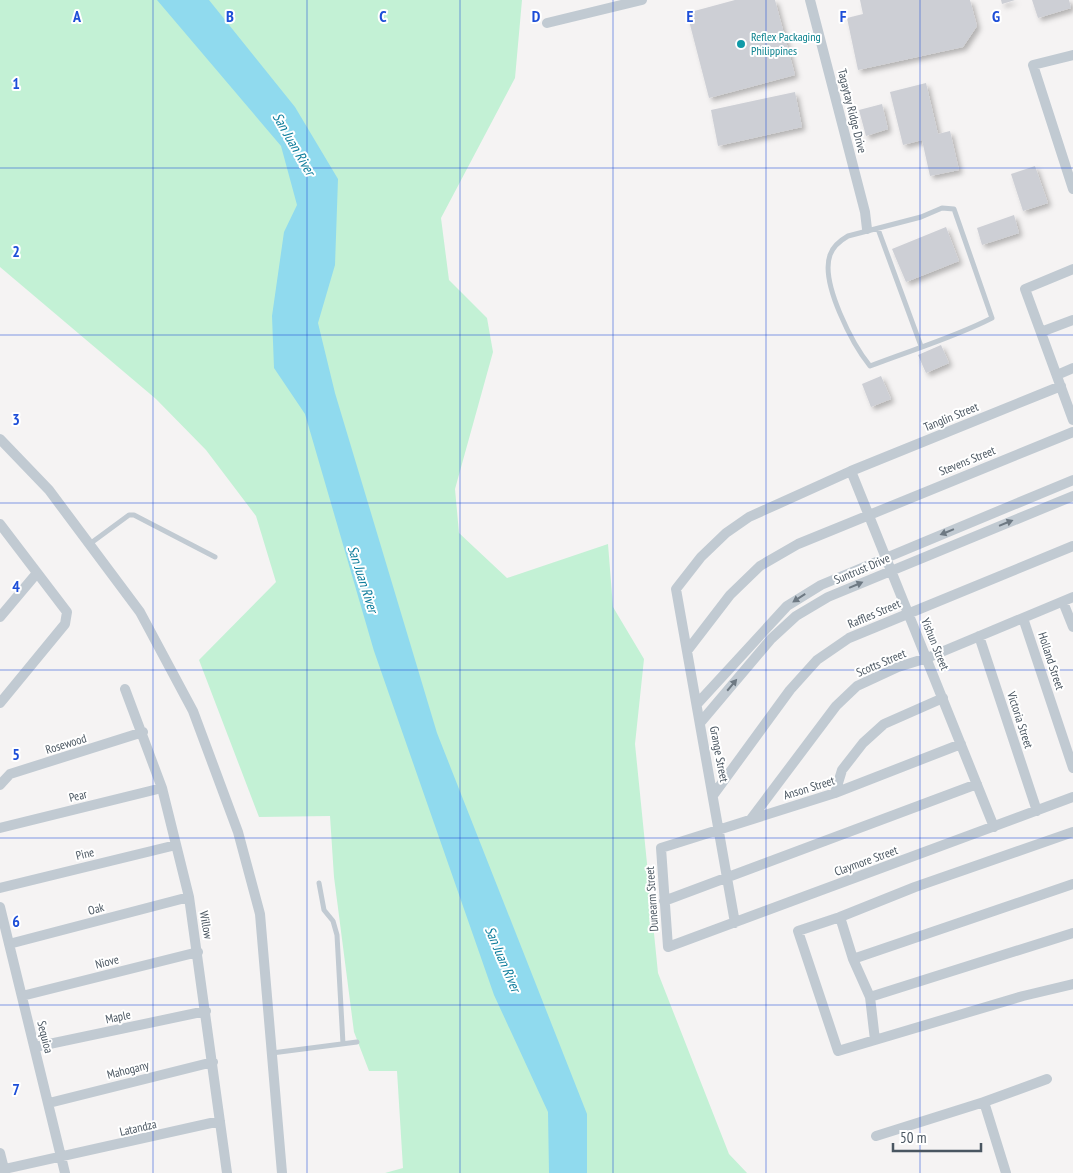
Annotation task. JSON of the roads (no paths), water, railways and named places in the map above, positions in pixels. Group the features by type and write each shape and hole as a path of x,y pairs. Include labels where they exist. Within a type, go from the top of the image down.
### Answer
{"street":[{"path":"547,23 642,0"},
{"name":"Tagaytay Ridge Drive","path":"810,0 865,212 867,229"},
{"path":"1073,56 1033,65 1073,189"},
{"path":"1073,269 1024,289 1073,420"},
{"path":"1041,332 1073,320"},
{"path":"1057,375 1073,368"},
{"name":"Tanglin Street","path":"676,589 701,557 726,533 750,516 851,471 1061,386"},
{"name":"Stevens Street","path":"687,651 730,595 760,566 798,544 1073,432"},
{"path":"0,439 50,490 91,543 140,612 193,711 238,832 260,914 282,1173"},
{"name":"Yishun Street","path":"851,471 994,827"},
{"name":"Suntrust Drive","path":"697,704 787,606 821,584 1073,480"},
{"name":"Suntrust Drive","path":"700,723 771,639 796,616 828,597 1073,496"},
{"path":"0,703 65,624 68,617 67,612 1,527"},
{"name":"Raffles Street","path":"714,794 790,690 817,660 849,638 1073,546"},
{"path":"0,618 37,573"},
{"name":"Grange Street","path":"676,589 714,794 717,830 735,923"},
{"path":"1068,600 1073,627"},
{"name":"Scotts Street","path":"751,819 836,706 857,686 898,667 927,658 1068,600"},
{"name":"Holland Street","path":"1023,618 1073,768"},
{"name":"Victoria Street","path":"980,636 1037,811"},
{"name":"Willow","path":"125,689 143,732 162,788 189,897 227,1173"},
{"path":"835,793 842,770 863,744 884,724 943,698"},
{"name":"Rosewood","path":"0,785 10,774 143,732"},
{"name":"Anson Street","path":"661,848 835,793 961,744"},
{"path":"664,901 977,784"},
{"name":"Pear","path":"0,828 162,788"},
{"name":"Claymore Street","path":"668,947 1073,798"},
{"path":"1073,832 915,887 840,917 798,930 838,1051 1023,996 1073,984"},
{"name":"Pine","path":"0,888 176,845"},
{"name":"Dunearm Street","path":"661,848 668,947"},
{"path":"853,959 1073,884"},
{"name":"Oak","path":"9,944 189,897"},
{"name":"Sequioa","path":"0,907 65,1173"},
{"path":"840,917 853,959 870,997 875,1040"},
{"path":"870,997 1073,933"},
{"name":"Niove","path":"22,996 198,952"},
{"name":"Maple","path":"35,1047 206,1010"},
{"name":"Mahogany","path":"49,1103 213,1062"},
{"path":"876,1136 984,1102 1047,1079"},
{"path":"984,1102 1006,1173"},
{"name":"Latandza","path":"3,1171 220,1121"},
{"path":"0,1153 3,1171"}],"lane":[{"path":"942,208 954,208 992,318 968,330 920,346 870,366 857,349 829,282 830,256 839,242 848,236 867,229 878,229 921,217 942,208"},
{"path":"878,229 920,346"},
{"path":"91,543 129,515 134,515 215,557"},
{"path":"319,883 324,910 333,921 336,935 343,1044"},
{"path":"272,1053 357,1042"}],"water":[{"name":"San Juan River","path":"157,0 209,0 295,107 338,179 335,265 318,323 335,393 437,733 587,1114 587,1173 549,1173 548,1112 494,995 374,651 305,414 274,368 272,316 284,232 297,205 281,146"}],"place":[{"name":"Reflex Packaging Philippines","path":"741,44"}]}
